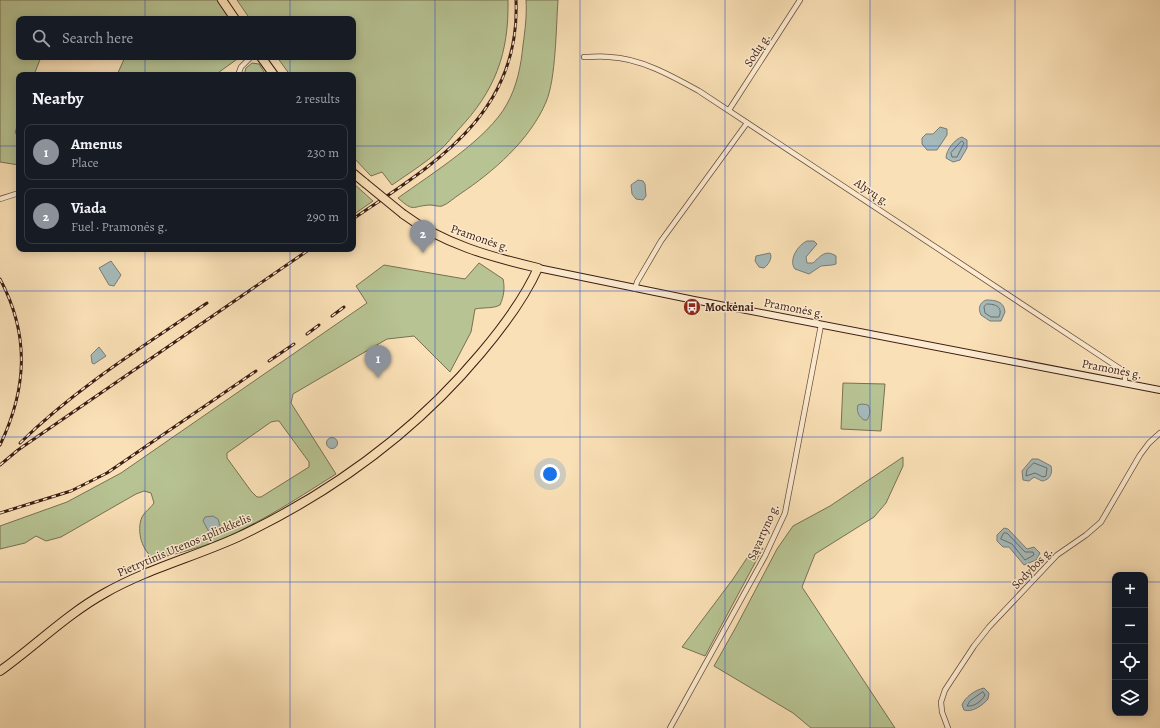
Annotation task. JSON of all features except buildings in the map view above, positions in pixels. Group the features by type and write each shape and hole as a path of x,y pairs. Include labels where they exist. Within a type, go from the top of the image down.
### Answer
{"highway":[{"path":"222,0 233,16"},
{"path":"263,60 272,72"},
{"name":"Pramonės g.","path":"356,175 403,214 426,230 453,243 492,257 538,268"},
{"name":"Pietrytinis Utenos aplinkkelis","path":"0,671 69,617 103,594 135,577 214,547 266,523 363,464 414,423 468,369 518,305 538,268"}],"main road":[{"name":"Pramonės g.","path":"538,268 635,289 1160,390"}],"street":[{"name":"Sodų g.","path":"729,110 800,0"},
{"name":"Alyvų g.","path":"584,57 610,57 626,59 673,77 699,90 746,123 811,163 1125,372 1124,384"},
{"path":"239,72 241,67 248,60"},
{"path":"635,289 661,241 746,123"},
{"path":"0,199 16,194"},
{"name":"Sąvartyno g.","path":"670,728 762,563 785,513 821,325"},
{"name":"Sodybos g.","path":"948,728 942,712 942,702 945,690 974,646 989,627 1057,555 1086,535 1101,522 1140,455 1149,443 1160,433"}],"green space":[{"path":"0,0 217,0 228,16 16,16 16,60 40,60 35,72 16,72 16,165 0,162"},
{"path":"237,0 508,0 506,38 502,55 497,71 482,101 447,144 392,185 382,172 371,176 356,160 356,72 288,72 279,60 356,60 356,16 248,16"},
{"path":"526,0 558,0 552,80 546,102 539,116 509,154 485,176 449,202 441,206 430,205 413,208 408,206 398,198 473,143 487,130 507,104 516,83 520,68 526,23"},
{"path":"124,60 236,60 219,72 118,72"},
{"path":"252,63 259,64 264,72 245,72 246,68"},
{"path":"356,186 373,201 356,213"},
{"path":"479,263 503,279 504,292 500,305 475,309 471,332 450,372 414,336 387,339 293,394 291,403 336,474 271,514 238,532 203,546 155,559 150,556 141,541 140,535 140,523 142,517 154,503 151,493 144,491 136,494 61,537 46,541 36,536 25,543 0,549 0,526 67,502 121,473 367,303 356,286 384,265 465,279","holes":["279,421 309,462 309,467 261,497 257,497 227,458 227,453 271,422"]},
{"path":"843,383 885,384 881,431 841,429"},
{"path":"903,457 903,466 886,503 874,517 815,554 802,587 895,728 811,728 793,713 714,666 777,549 793,526 830,506"},
{"path":"763,548 705,656 682,647 749,555"}],"water":[{"path":"940,127 947,129 947,135 937,150 927,150 922,144 922,138 926,134 933,134"},
{"path":"962,137 967,140 967,148 960,160 953,162 946,158 946,155 954,142"},
{"path":"638,180 643,181 645,184 646,196 643,200 636,199 632,194 631,185"},
{"path":"807,241 814,241 817,244 806,257 807,263 813,263 823,254 829,253 836,256 836,264 821,266 809,274 795,269 793,265 793,257 797,249"},
{"path":"770,253 770,261 767,265 764,268 759,267 755,261 756,256"},
{"path":"111,261 121,275 114,286 109,285 99,268"},
{"path":"986,300 996,301 1003,305 1005,312 1001,321 990,321 981,315 980,306"},
{"path":"99,347 106,356 94,364 92,363 91,355"},
{"path":"858,405 868,405 870,409 867,420 862,419 859,416 857,407"},
{"path":"330,438 334,438 336,439 336,447 330,448 327,445 327,441"},
{"path":"1032,459 1038,459 1051,466 1052,469 1049,478 1042,481 1034,477 1029,481 1023,480 1022,471"},
{"path":"213,516 218,519 220,526 218,530 209,532 203,521 205,517"},
{"path":"1004,528 1008,529 1027,549 1034,547 1040,553 1036,560 1024,565 1009,547 1003,547 997,541 997,535"},
{"path":"984,688 989,693 988,699 974,709 967,711 964,710 962,705 965,699 974,692"}],"railway":[{"path":"356,217 414,177 442,155 467,131 488,105 504,74 514,40 516,0"},
{"path":"0,465 18,450 306,252"},
{"path":"0,279 10,300 16,321 20,341 21,362 20,383 16,403 0,445"},
{"path":"20,443 41,423 87,386 134,352 207,303"},
{"path":"332,316 344,307"},
{"path":"307,334 319,325"},
{"path":"269,361 294,344"},
{"path":"0,513 71,491 107,473 256,371"}],"place":[{"name":"Viada","path":"423,253"},
{"name":"Mockėnai","path":"692,307"},
{"name":"Amenus","path":"378,378"}]}
